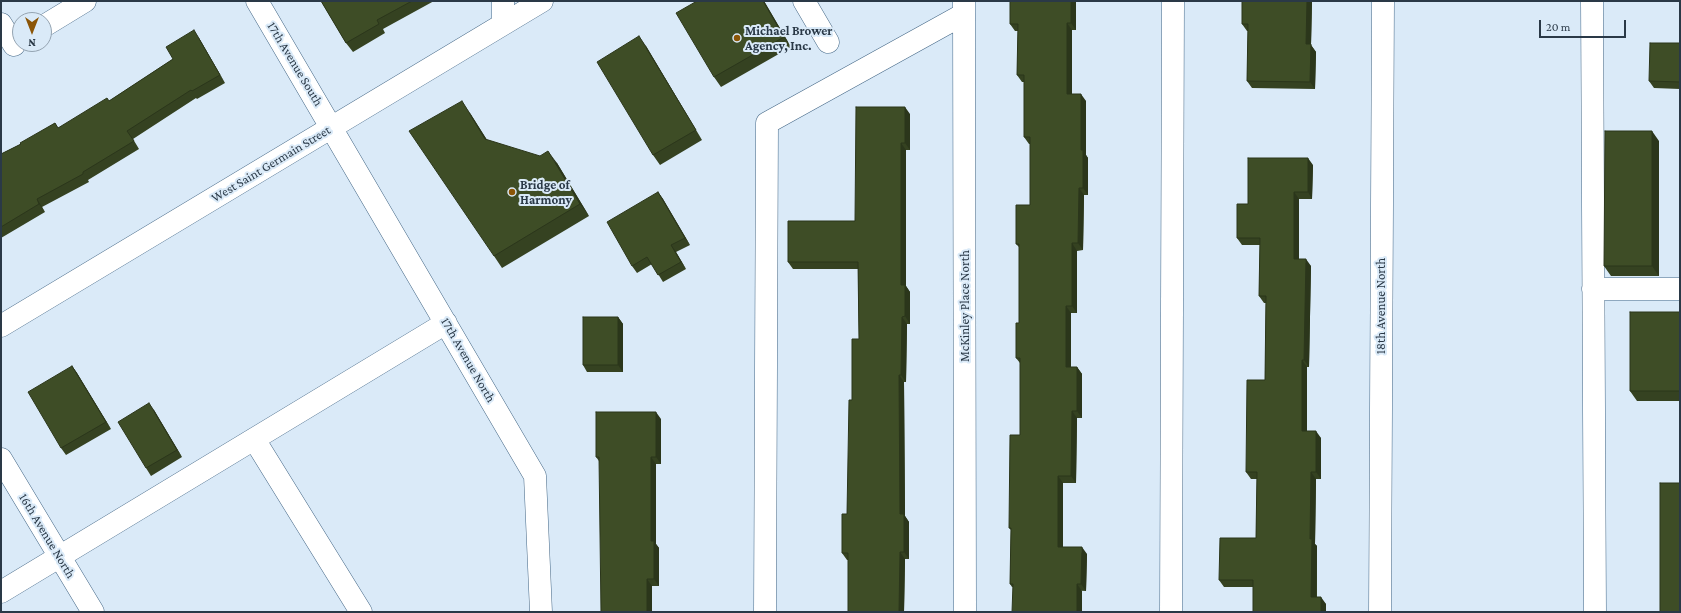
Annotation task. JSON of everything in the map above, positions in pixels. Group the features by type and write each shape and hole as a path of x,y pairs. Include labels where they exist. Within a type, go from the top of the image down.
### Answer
{"street":[{"path":"52,21 85,1"},
{"name":"17th Avenue South","path":"257,1 332,127"},
{"path":"503,1 503,24"},
{"name":"West Saint Germain Street","path":"1,326 542,1"},
{"path":"804,1 828,42"},
{"path":"1171,612 1173,1"},
{"name":"18th Avenue North","path":"1380,612 1383,1"},
{"path":"1592,1 1594,612"},
{"path":"765,612 767,123 964,7"},
{"name":"McKinley Place North","path":"964,7 966,612"},
{"path":"1,24 12,46"},
{"name":"17th Avenue North","path":"332,127 535,476 541,612"},
{"path":"1593,289 1680,290"},
{"path":"1,592 446,323"},
{"path":"254,439 361,612"},
{"name":"16th Avenue North","path":"1,459 93,612"}],"building":[{"path":"321,1 412,1 377,20 379,24 346,43"},
{"path":"697,1 763,1 784,37 714,77 676,13"},
{"path":"1010,1 1071,1 1071,23 1067,23 1067,94 1081,94 1083,188 1079,188 1078,243 1072,243 1072,306 1066,306 1066,367 1077,367 1077,411 1072,411 1071,476 1058,476 1058,547 1082,547 1081,584 1077,584 1077,612 1012,612 1013,584 1010,584 1011,528 1009,528 1010,435 1020,435 1020,358 1016,358 1016,323 1019,323 1019,244 1016,244 1016,205 1030,205 1030,137 1024,137 1024,75 1017,75 1018,24 1010,24"},
{"path":"1242,1 1307,1 1306,44 1311,44 1310,82 1247,81 1248,24 1242,24"},
{"path":"194,30 220,75 192,91 191,90 127,131 134,141 83,172 83,174 37,199 39,204 1,227 1,154 21,144 20,143 55,123 58,128 107,98 109,101 173,59 166,47"},
{"path":"639,36 696,130 653,155 597,62"},
{"path":"1650,43 1680,43 1680,82 1649,81"},
{"name":"Bridge of Harmony","path":"462,101 485,139 540,156 548,151 580,204 494,256 409,131"},
{"path":"856,107 905,107 905,143 901,143 901,285 905,285 905,316 902,317 901,375 899,375 900,514 904,514 904,552 900,552 899,612 848,612 848,553 842,553 842,514 847,514 849,400 852,400 852,339 859,339 858,262 788,262 788,221 855,221"},
{"path":"1605,131 1652,131 1652,266 1604,266"},
{"path":"1248,158 1308,158 1308,192 1294,192 1294,259 1306,259 1304,360 1302,360 1302,431 1316,431 1316,472 1311,472 1311,597 1321,597 1321,612 1253,612 1253,580 1219,580 1220,538 1256,538 1257,472 1246,472 1247,380 1265,380 1266,296 1259,296 1260,238 1237,238 1237,204 1248,204"},
{"path":"658,192 685,238 671,245 681,262 658,275 647,257 632,266 607,222"},
{"path":"1630,312 1680,312 1680,391 1630,391"},
{"path":"583,317 618,317 618,365 583,365"},
{"path":"72,366 106,422 61,448 28,392"},
{"path":"149,403 177,450 146,468 118,422"},
{"path":"596,412 656,412 656,457 651,457 651,541 654,541 654,579 647,579 647,612 601,612 599,457 596,457"},
{"path":"1660,483 1680,483 1680,612 1660,612"}],"place":[{"name":"Michael Brower Agency, Inc.","path":"737,38"},
{"name":"Bridge of Harmony","path":"512,192"}]}
